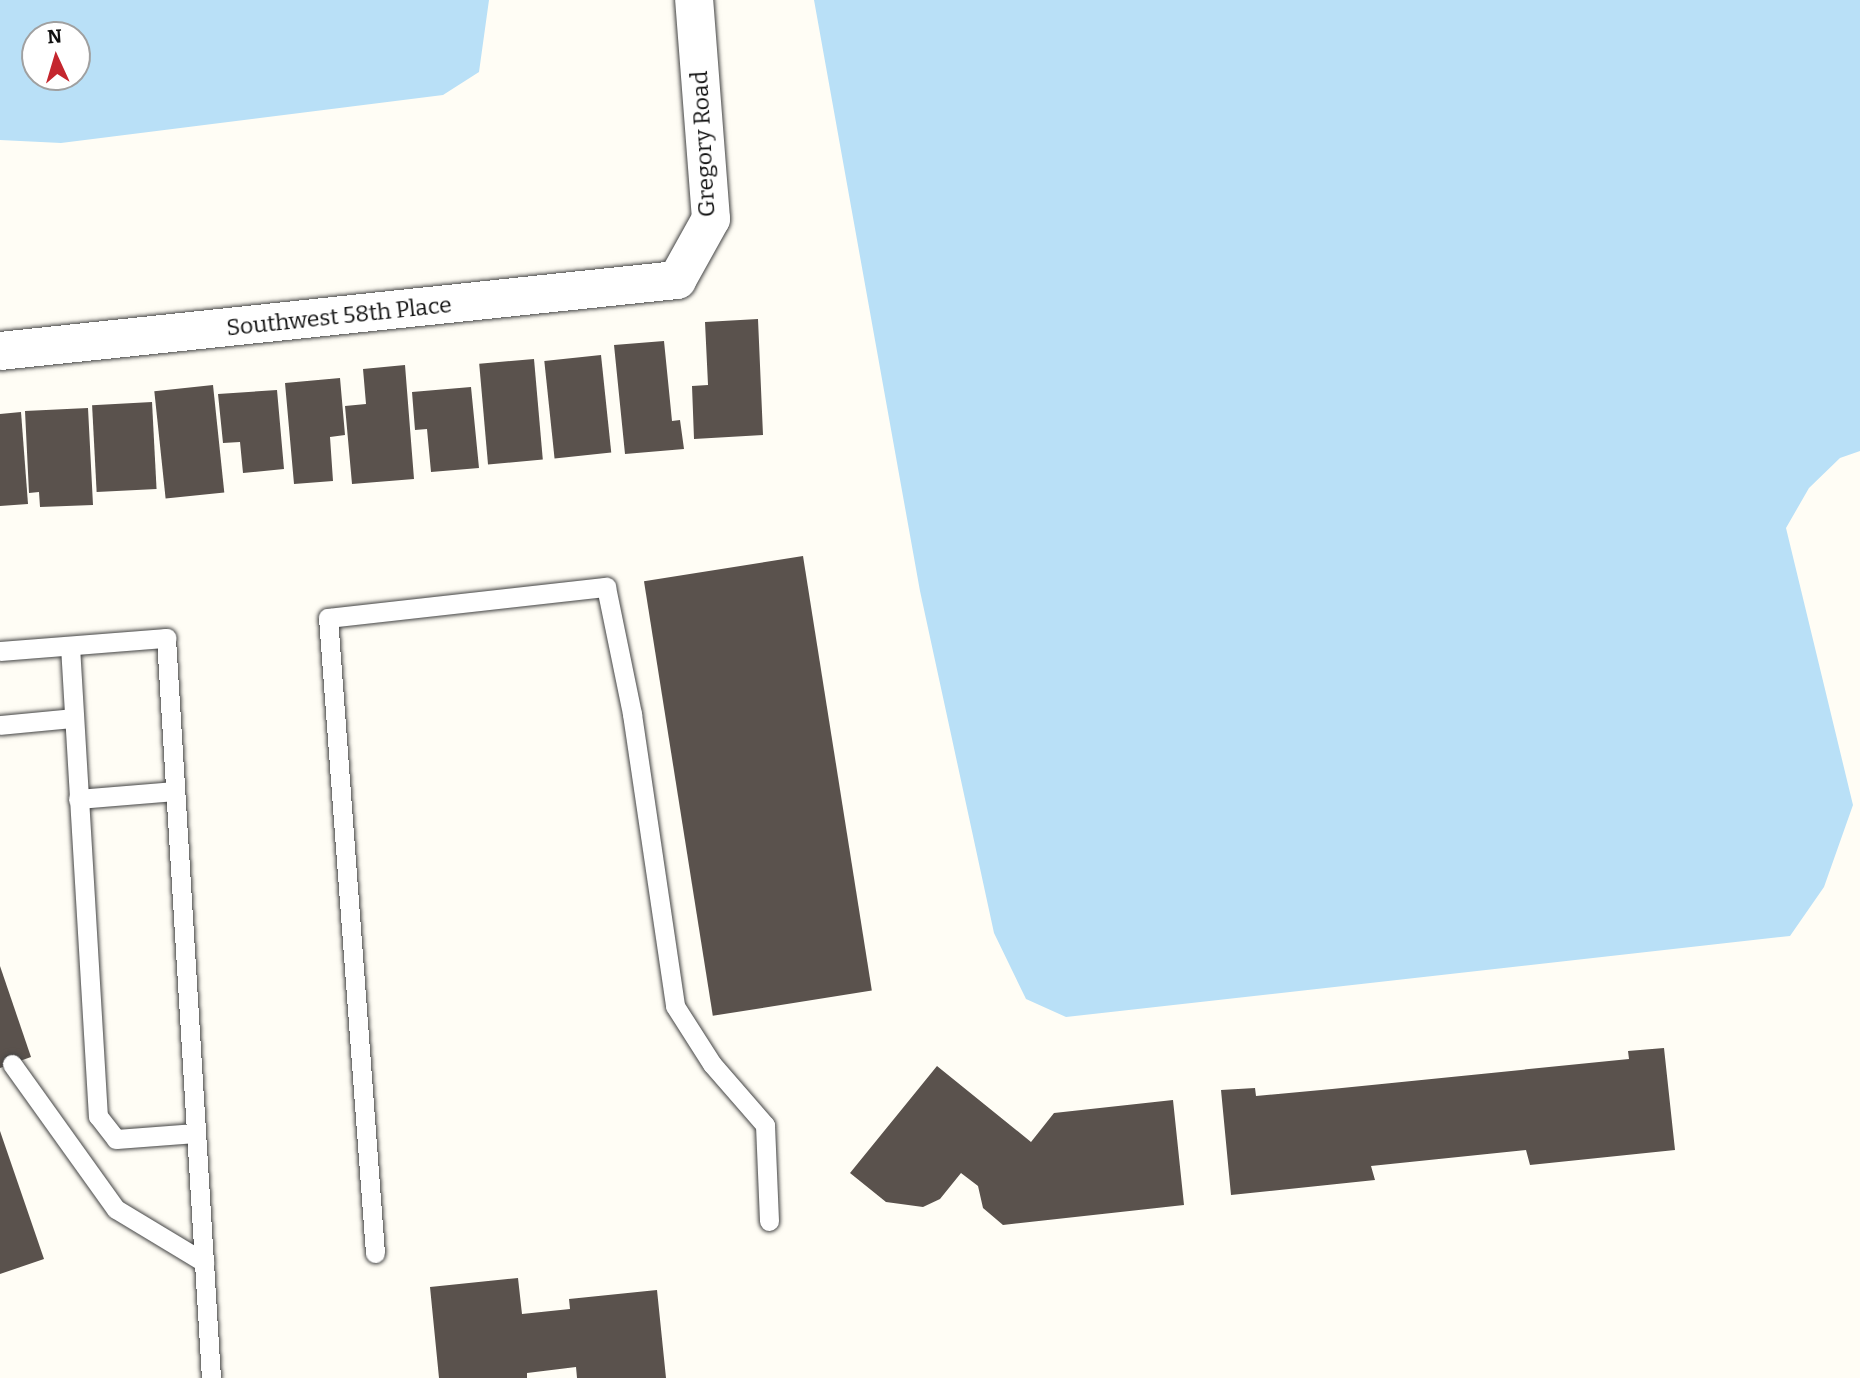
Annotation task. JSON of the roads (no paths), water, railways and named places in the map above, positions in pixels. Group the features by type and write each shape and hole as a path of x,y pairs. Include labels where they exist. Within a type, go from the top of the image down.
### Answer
{"street":[{"name":"Gregory Road","path":"677,280 711,219 694,0"},
{"name":"Southwest 58th Place","path":"0,351 677,280"}],"lane":[{"path":"375,1253 328,618 606,587 632,714 675,1006 712,1064 765,1125 769,1221"},
{"path":"0,651 166,638 211,1378"},
{"path":"70,646 98,1116 116,1139 196,1133"},
{"path":"0,724 73,718"},
{"path":"78,799 175,791"},
{"path":"12,1064 116,1209 204,1262"}],"water":[{"path":"0,0 489,0 479,72 443,95 61,143 0,140"},
{"path":"814,0 1860,0 1860,451 1840,458 1809,488 1786,528 1853,805 1824,887 1790,936 1066,1017 1026,999 994,933 920,591"}]}
